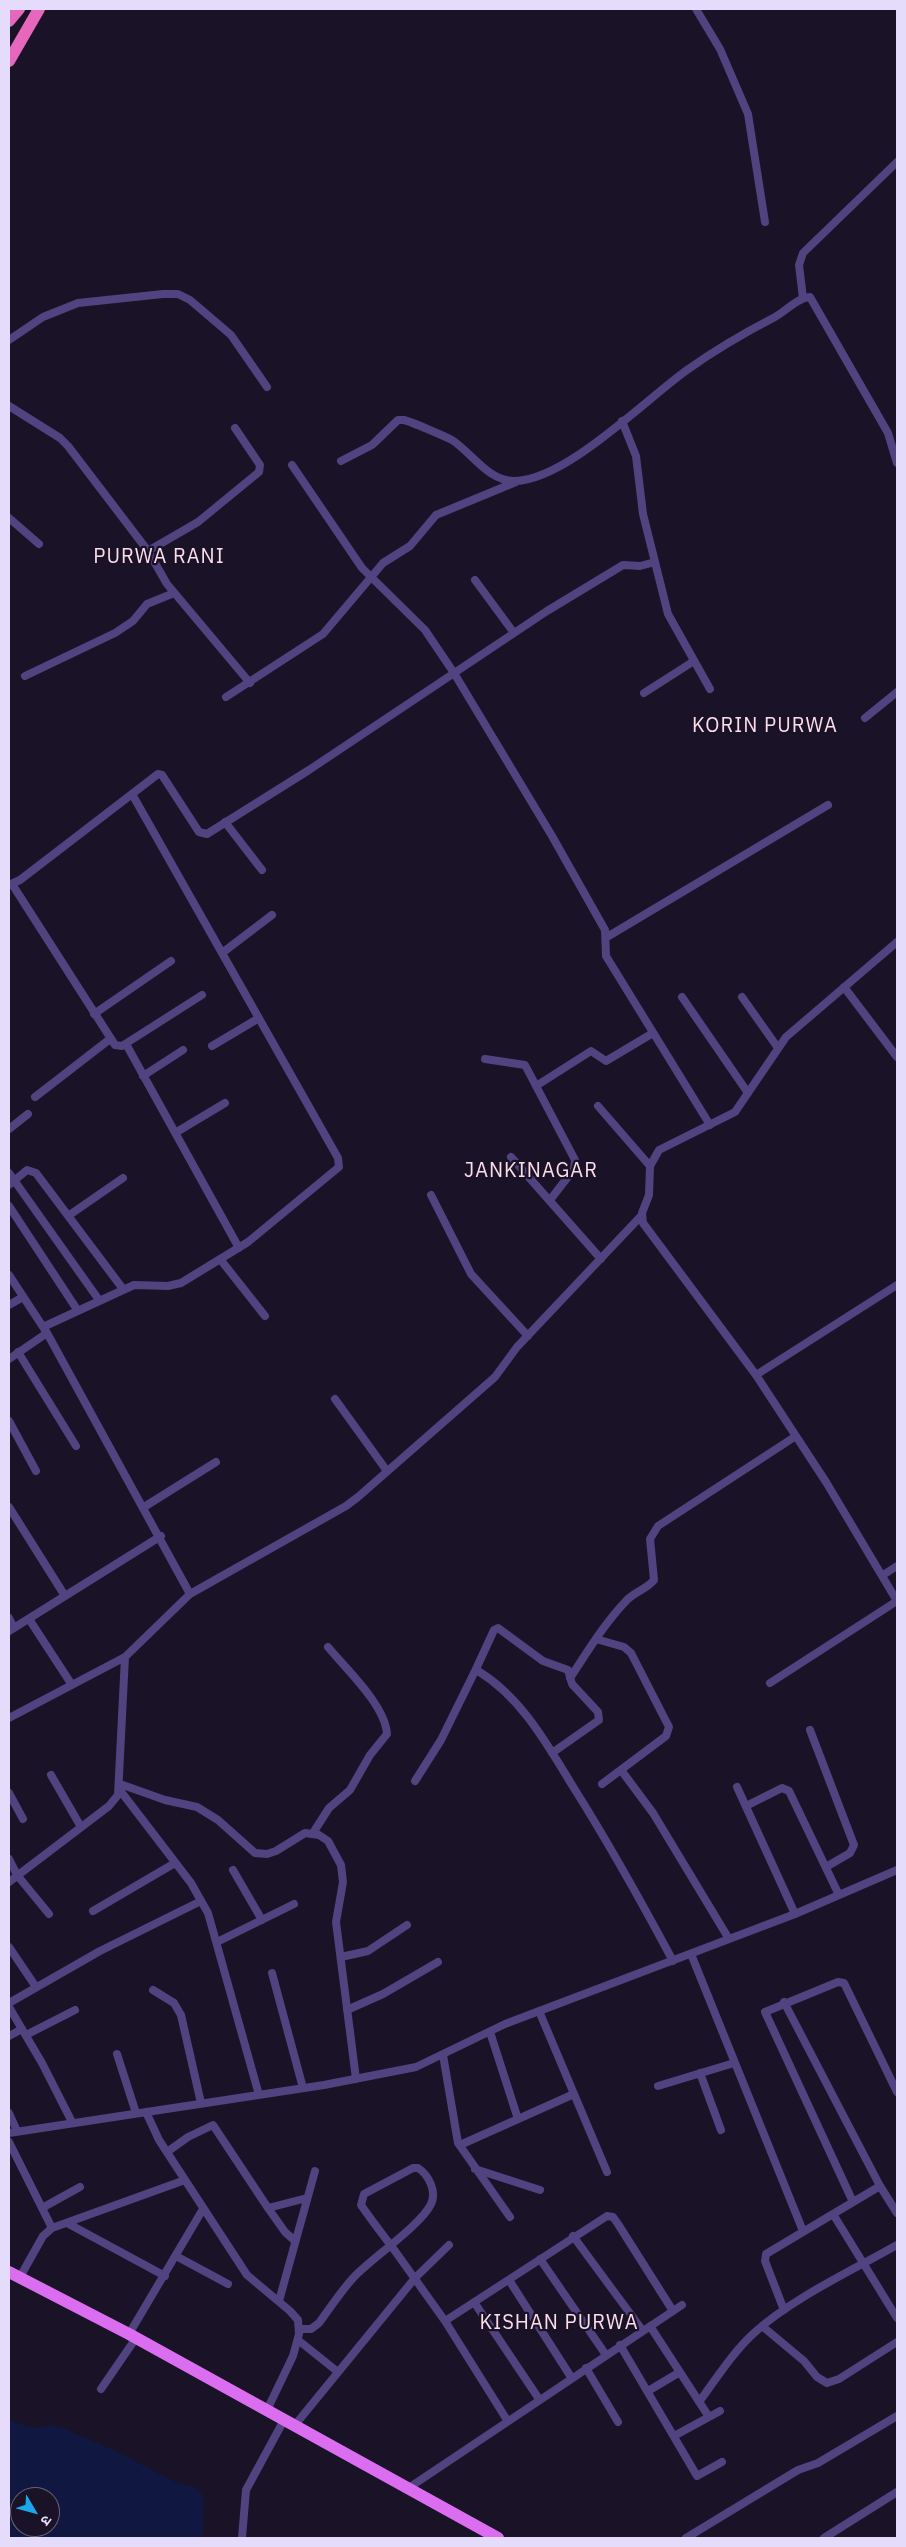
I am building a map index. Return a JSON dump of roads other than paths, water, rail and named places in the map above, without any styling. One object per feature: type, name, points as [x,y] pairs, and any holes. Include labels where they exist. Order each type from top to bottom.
[{"type":"highway","points":[[9,22],[18,9]]},
{"type":"highway","points":[[9,61],[39,9]]},
{"type":"main road","points":[[14,2274],[132,2336],[498,2538]]},
{"type":"street","points":[[696,9],[720,49],[748,114],[765,222]]},
{"type":"street","points":[[803,295],[800,265],[803,253],[897,162]]},
{"type":"street","points":[[9,340],[43,317],[78,303],[178,294],[190,300],[231,335],[267,387]]},
{"type":"street","points":[[341,461],[372,445],[398,420],[404,420],[452,440],[465,450],[480,466],[506,479],[535,478],[571,461],[687,370],[732,340],[782,314],[803,295]]},
{"type":"street","points":[[803,295],[810,297],[824,319],[888,433],[897,463]]},
{"type":"street","points":[[9,406],[60,438],[68,446],[148,551],[174,593],[250,683]]},
{"type":"street","points":[[622,421],[636,456],[643,514],[668,614],[710,690]]},
{"type":"street","points":[[148,551],[198,522],[259,472],[260,465],[235,428]]},
{"type":"street","points":[[292,465],[370,578],[425,630],[454,673],[606,930],[606,956],[710,1125]]},
{"type":"street","points":[[226,697],[323,634],[385,561],[410,546],[432,520],[443,511],[520,480]]},
{"type":"street","points":[[9,518],[39,544]]},
{"type":"street","points":[[202,995],[126,1044],[118,1047],[110,1040],[10,884],[158,774],[162,776],[201,833],[207,834],[309,770],[514,633],[623,565],[640,566],[655,562]]},
{"type":"street","points":[[475,580],[514,633]]},
{"type":"street","points":[[25,676],[115,633],[133,621],[147,604],[174,593]]},
{"type":"street","points":[[644,693],[694,661]]},
{"type":"street","points":[[865,718],[897,692]]},
{"type":"street","points":[[9,1358],[45,1330],[99,1300],[144,1284],[175,1286],[239,1248],[339,1167],[338,1158],[132,794]]},
{"type":"street","points":[[606,937],[828,805]]},
{"type":"street","points":[[225,822],[262,870]]},
{"type":"street","points":[[222,953],[272,915]]},
{"type":"street","points":[[9,1718],[125,1657],[190,1594],[346,1506],[495,1377],[528,1336],[641,1216],[649,1195],[650,1166],[659,1150],[735,1112],[786,1037],[897,942]]},
{"type":"street","points":[[94,1014],[171,960]]},
{"type":"street","points":[[844,987],[897,1057]]},
{"type":"street","points":[[682,997],[748,1093]]},
{"type":"street","points":[[742,997],[778,1048]]},
{"type":"street","points":[[212,1046],[259,1018]]},
{"type":"street","points":[[536,1086],[591,1051],[606,1061],[653,1032]]},
{"type":"street","points":[[36,1097],[110,1040]]},
{"type":"street","points":[[126,1044],[239,1248]]},
{"type":"street","points":[[143,1076],[183,1050]]},
{"type":"street","points":[[485,1059],[525,1065],[575,1160],[574,1169],[550,1200]]},
{"type":"street","points":[[175,1133],[225,1103]]},
{"type":"street","points":[[598,1106],[650,1166]]},
{"type":"street","points":[[9,1129],[28,1114]]},
{"type":"street","points":[[511,1157],[601,1259]]},
{"type":"street","points":[[12,1182],[22,1172],[32,1170],[123,1290]]},
{"type":"street","points":[[9,1173],[12,1182],[99,1300]]},
{"type":"street","points":[[68,1216],[123,1178]]},
{"type":"street","points":[[431,1195],[472,1274],[528,1336]]},
{"type":"street","points":[[9,1206],[78,1310]]},
{"type":"street","points":[[641,1216],[643,1223],[756,1375],[883,1575],[897,1601],[770,1683]]},
{"type":"street","points":[[220,1259],[265,1316]]},
{"type":"street","points":[[9,1275],[45,1330],[161,1536],[190,1594]]},
{"type":"street","points":[[756,1375],[897,1285]]},
{"type":"street","points":[[9,1305],[23,1297]]},
{"type":"street","points":[[18,1352],[76,1446]]},
{"type":"street","points":[[335,1400],[387,1471]]},
{"type":"street","points":[[9,1421],[36,1471]]},
{"type":"street","points":[[570,1678],[596,1639],[627,1600],[654,1580],[650,1539],[658,1526],[796,1436]]},
{"type":"street","points":[[144,1507],[216,1462]]},
{"type":"street","points":[[9,1507],[65,1596]]},
{"type":"street","points":[[9,1618],[12,1630],[161,1536]]},
{"type":"street","points":[[883,1575],[897,1566]]},
{"type":"street","points":[[29,1619],[72,1685]]},
{"type":"street","points":[[415,1781],[441,1740],[494,1630],[498,1628],[543,1661],[566,1668],[574,1688],[598,1712],[599,1720],[552,1753]]},
{"type":"street","points":[[596,1639],[624,1647],[631,1652],[669,1727],[666,1736],[602,1784]]},
{"type":"street","points":[[313,1833],[329,1808],[350,1790],[370,1755],[387,1734],[383,1716],[328,1648]]},
{"type":"street","points":[[9,1882],[109,1806],[120,1786],[125,1657]]},
{"type":"street","points":[[476,1669],[518,1705],[552,1753],[629,1878],[673,1961]]},
{"type":"street","points":[[810,1730],[854,1845],[850,1853],[826,1867]]},
{"type":"street","points":[[621,1770],[653,1813],[729,1939]]},
{"type":"street","points":[[51,1775],[81,1827]]},
{"type":"street","points":[[120,1786],[165,1800],[197,1807],[218,1820],[255,1853],[267,1854],[276,1851],[305,1833],[313,1833],[328,1841],[341,1865],[343,1890],[336,1922],[356,2079]]},
{"type":"street","points":[[120,1786],[202,1901],[217,1942],[259,2095]]},
{"type":"street","points":[[737,1787],[795,1914]]},
{"type":"street","points":[[746,1806],[782,1788],[789,1791],[839,1895]]},
{"type":"street","points":[[9,1793],[23,1819]]},
{"type":"street","points":[[9,1859],[18,1875],[49,1914]]},
{"type":"street","points":[[93,1911],[175,1863]]},
{"type":"street","points":[[233,1870],[262,1920]]},
{"type":"street","points":[[9,2113],[13,2132],[403,2071],[443,2055],[539,2011],[795,1914],[897,1870]]},
{"type":"street","points":[[9,2003],[100,1952],[202,1901]]},
{"type":"street","points":[[217,1942],[294,1904]]},
{"type":"street","points":[[341,1957],[368,1951],[407,1925]]},
{"type":"street","points":[[9,1947],[36,1988]]},
{"type":"street","points":[[690,1954],[803,2231]]},
{"type":"street","points":[[347,2010],[383,1994],[438,1962]]},
{"type":"street","points":[[272,1973],[303,2088]]},
{"type":"street","points":[[853,2202],[764,2014],[767,2008],[838,1982],[844,1983],[897,2092]]},
{"type":"street","points":[[153,1990],[174,2003],[181,2015],[201,2103]]},
{"type":"street","points":[[784,2002],[880,2186],[897,2213]]},
{"type":"street","points":[[9,2007],[47,2071],[72,2122]]},
{"type":"street","points":[[9,2036],[24,2032],[75,2010]]},
{"type":"street","points":[[539,2011],[607,2172]]},
{"type":"street","points":[[490,2032],[518,2119]]},
{"type":"street","points":[[117,2054],[136,2113]]},
{"type":"street","points":[[443,2055],[454,2126],[460,2145],[510,2217]]},
{"type":"street","points":[[658,2086],[734,2063]]},
{"type":"street","points":[[700,2073],[721,2130]]},
{"type":"street","points":[[460,2145],[574,2094]]},
{"type":"street","points":[[146,2112],[149,2123],[247,2275],[298,2320],[300,2329],[293,2356],[267,2410]]},
{"type":"street","points":[[167,2152],[188,2137],[212,2125],[285,2232],[295,2241]]},
{"type":"street","points":[[9,2142],[52,2228]]},
{"type":"street","points":[[300,2329],[312,2329],[319,2323],[353,2278],[390,2244],[427,2212],[434,2197],[430,2180],[418,2168],[413,2168],[364,2194],[361,2205],[390,2244],[445,2321],[507,2420]]},
{"type":"street","points":[[475,2169],[540,2190]]},
{"type":"street","points":[[278,2301],[315,2171]]},
{"type":"street","points":[[14,2274],[43,2236],[52,2228],[185,2180]]},
{"type":"street","points":[[784,2310],[765,2257],[769,2251],[880,2186]]},
{"type":"street","points":[[42,2208],[80,2187]]},
{"type":"street","points":[[268,2208],[307,2198]]},
{"type":"street","points":[[101,2389],[203,2208]]},
{"type":"street","points":[[833,2214],[897,2318]]},
{"type":"street","points":[[445,2321],[606,2216],[613,2217],[673,2311]]},
{"type":"street","points":[[67,2223],[165,2276]]},
{"type":"street","points":[[573,2236],[680,2372],[709,2417]]},
{"type":"street","points":[[242,2538],[246,2490],[289,2422],[338,2372],[414,2278],[449,2245]]},
{"type":"street","points":[[699,2402],[744,2343],[762,2326],[784,2310],[897,2245]]},
{"type":"street","points":[[176,2256],[228,2284]]},
{"type":"street","points":[[540,2259],[606,2355]]},
{"type":"street","points":[[509,2280],[571,2377]]},
{"type":"street","points":[[474,2302],[539,2399]]},
{"type":"street","points":[[407,2488],[571,2377],[682,2305]]},
{"type":"street","points":[[762,2326],[798,2355],[816,2376],[827,2383],[839,2379],[897,2342]]},
{"type":"street","points":[[298,2340],[338,2372]]},
{"type":"street","points":[[620,2345],[697,2476],[722,2462]]},
{"type":"street","points":[[586,2368],[618,2422]]},
{"type":"street","points":[[648,2391],[680,2372]]},
{"type":"street","points":[[674,2436],[720,2411]]},
{"type":"street","points":[[686,2538],[798,2470],[818,2463],[897,2416]]},
{"type":"street","points":[[824,2538],[897,2492]]},
{"type":"water","points":[[9,2420],[34,2428],[50,2425],[60,2427],[114,2450],[175,2482],[193,2486],[202,2494],[204,2502],[202,2538],[9,2538]]},
{"type":"district","name":"PURWA RANI","points":[[159,557]]},
{"type":"district","name":"KORIN PURWA","points":[[765,726]]},
{"type":"district","name":"JANKINAGAR","points":[[531,1171]]},
{"type":"district","name":"KISHAN PURWA","points":[[559,2323]]}]
